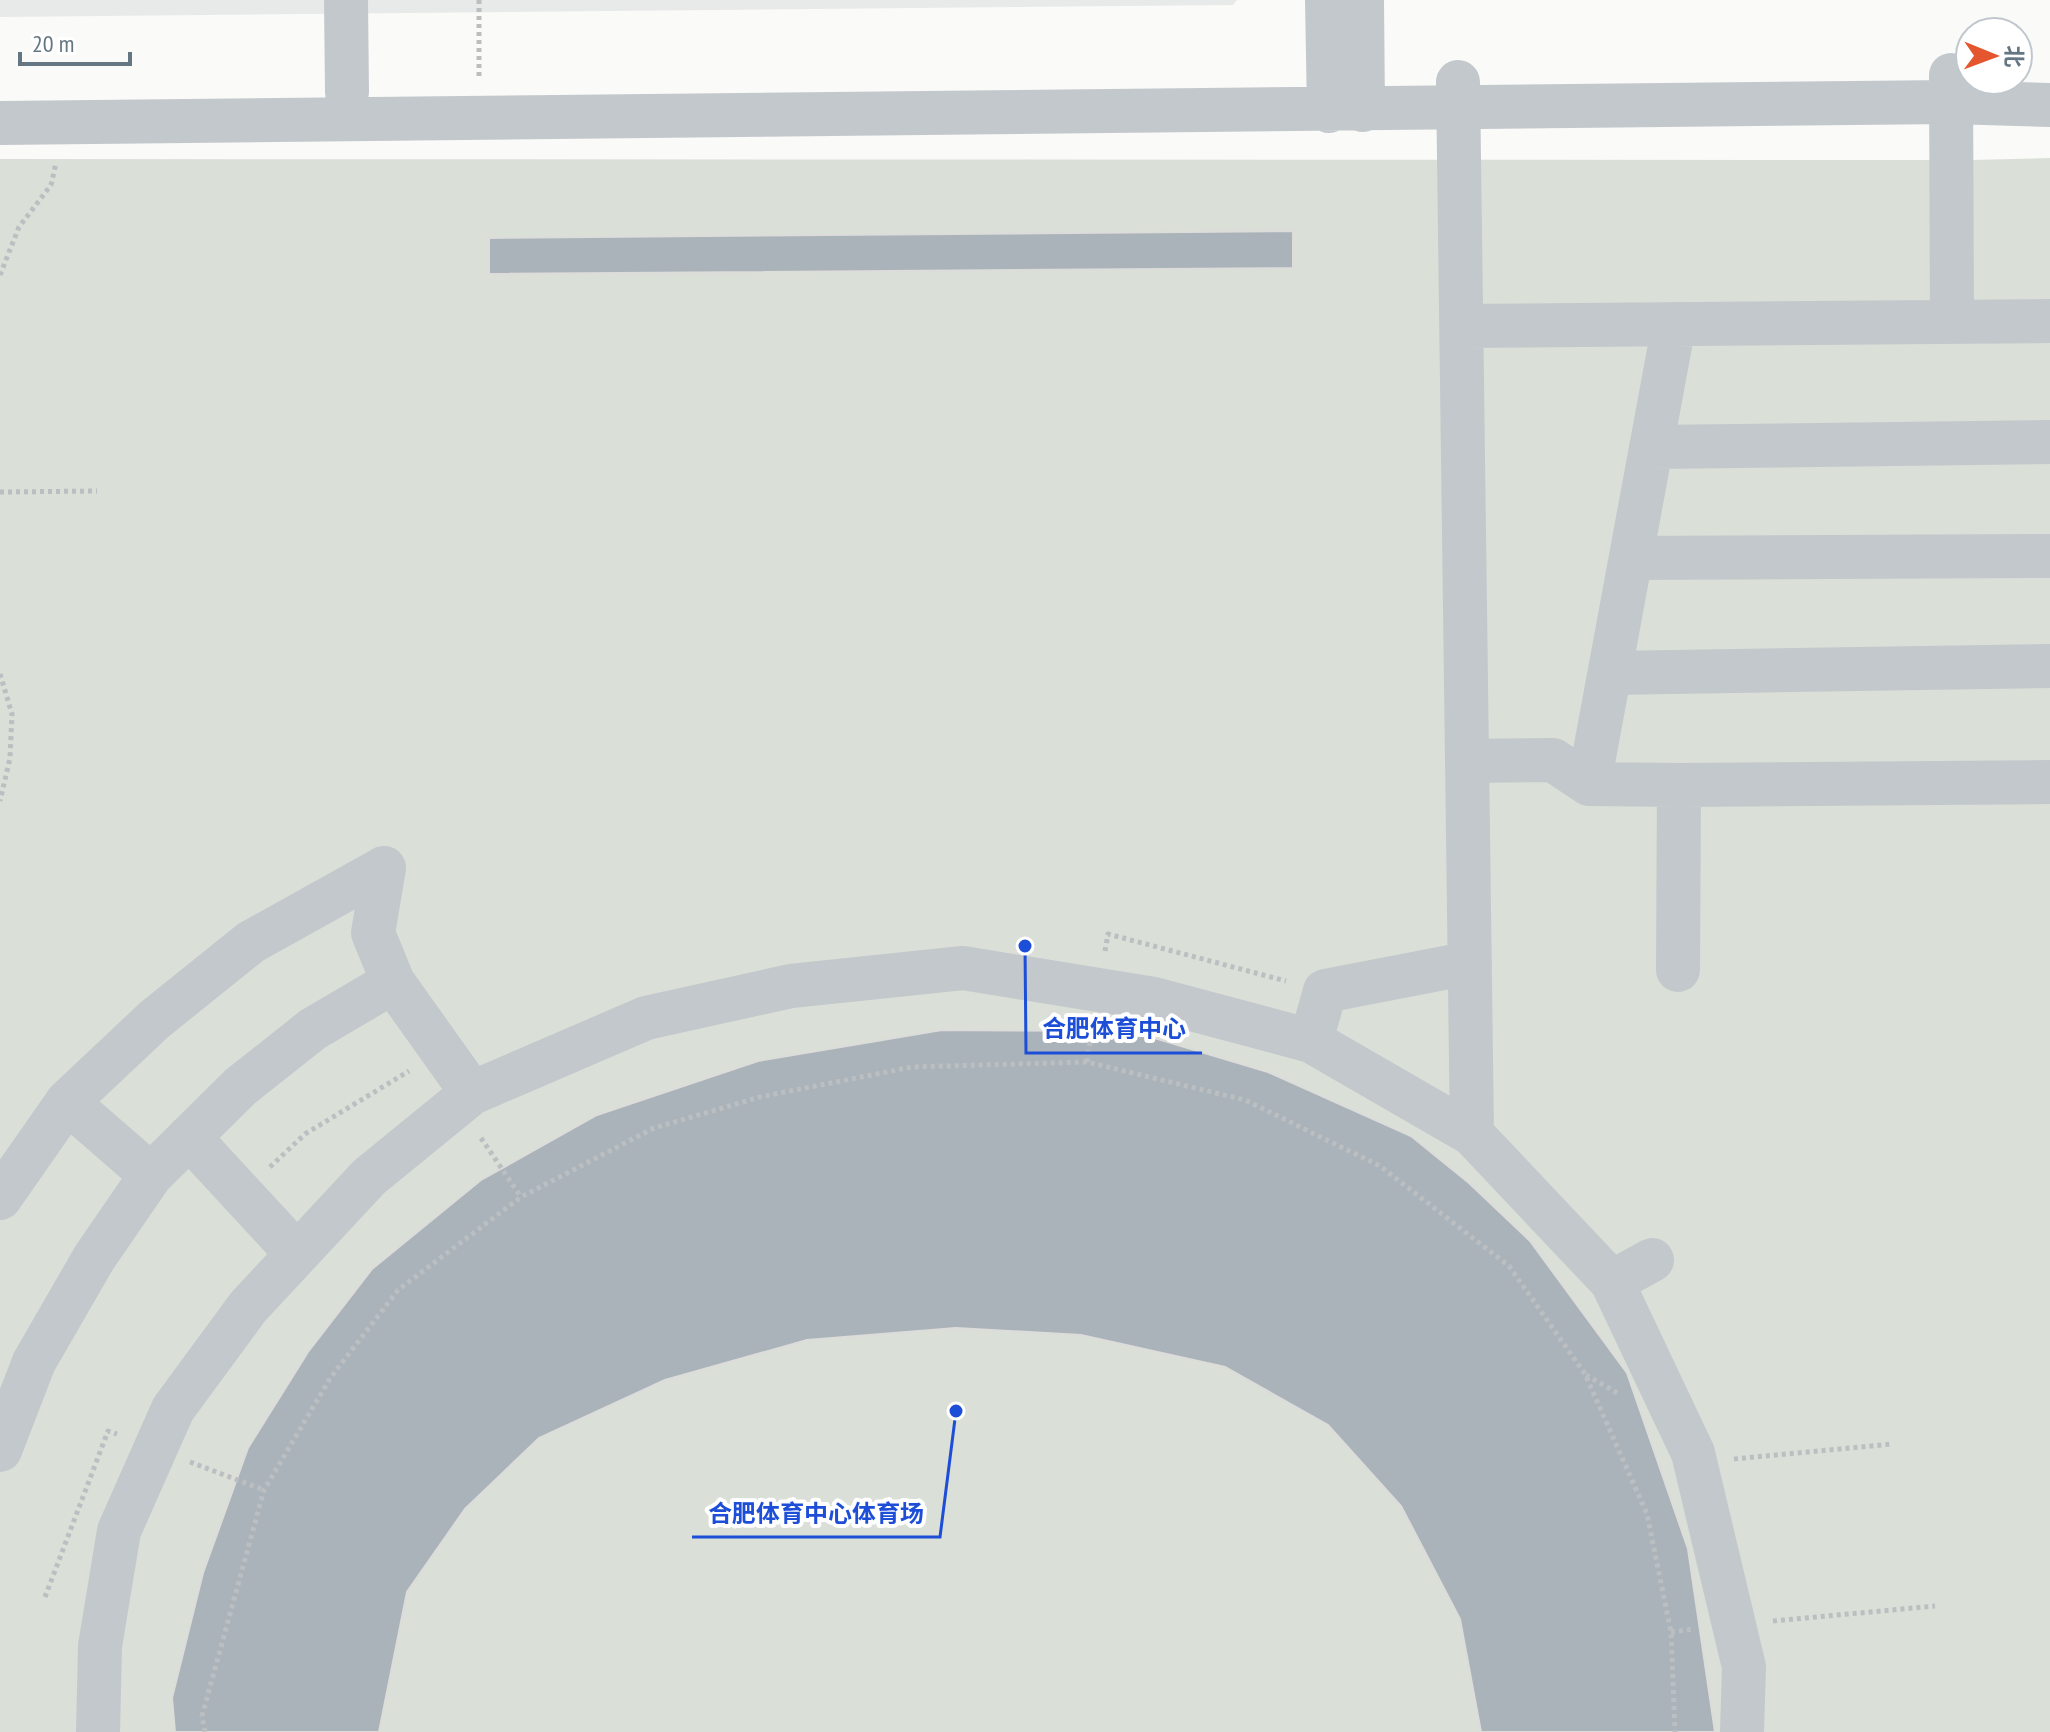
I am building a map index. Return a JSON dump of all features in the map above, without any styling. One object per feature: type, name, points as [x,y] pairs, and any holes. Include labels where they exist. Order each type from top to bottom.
[{"type":"street","points":[[346,0],[347,92]]},
{"type":"street","points":[[1327,0],[1345,96]]},
{"type":"street","points":[[1345,96],[1362,0]]},
{"type":"street","points":[[0,123],[1954,84]]},
{"type":"street","points":[[0,96],[479,91],[1345,96]]},
{"type":"street","points":[[1458,94],[1472,1134]]},
{"type":"street","points":[[1952,321],[1958,96]]},
{"type":"street","points":[[2011,96],[2050,105]]},
{"type":"street","points":[[1462,326],[2050,321]]},
{"type":"street","points":[[1589,784],[1674,324]]},
{"type":"street","points":[[1651,447],[2050,442]]},
{"type":"street","points":[[1631,558],[2050,556]]},
{"type":"street","points":[[1610,673],[2050,666]]},
{"type":"street","points":[[1467,761],[1553,760],[1589,784],[2050,782]]},
{"type":"street","points":[[1678,970],[1679,785]]},
{"type":"street","points":[[0,1198],[67,1102],[154,1020],[251,942],[384,868],[373,933],[393,982],[472,1093]]},
{"type":"street","points":[[1311,1041],[1325,991],[1470,963]]},
{"type":"street","points":[[98,1732],[100,1646],[119,1531],[173,1409],[248,1307],[369,1177],[472,1093],[646,1018],[791,986],[963,968],[1154,999],[1311,1041],[1472,1134],[1612,1282],[1693,1453],[1744,1667],[1742,1732]]},
{"type":"street","points":[[0,1450],[34,1362],[94,1258],[151,1175],[241,1086],[313,1029],[393,982]]},
{"type":"street","points":[[67,1102],[151,1175]]},
{"type":"street","points":[[189,1137],[297,1254]]},
{"type":"street","points":[[1612,1282],[1652,1260]]},
{"type":"path","points":[[479,0],[479,91]]},
{"type":"path","points":[[0,275],[19,227],[51,185],[67,123]]},
{"type":"path","points":[[0,492],[97,491]]},
{"type":"path","points":[[0,674],[12,714],[10,758],[0,801]]},
{"type":"path","points":[[1156,944],[1325,991]]},
{"type":"path","points":[[205,1732],[202,1716],[264,1490],[331,1377],[398,1290],[521,1197],[654,1128],[760,1097],[912,1067],[1087,1062],[1245,1100],[1380,1166],[1509,1266],[1585,1374],[1647,1514],[1671,1632],[1675,1732]]},
{"type":"path","points":[[243,1194],[305,1134],[386,1087]]},
{"type":"path","points":[[1733,1459],[1892,1444]]},
{"type":"path","points":[[45,1597],[90,1479]]},
{"type":"path","points":[[1768,1622],[1935,1606]]},
{"type":"shaded area","points":[[0,0],[1237,0],[1233,5],[0,17]]},
{"type":"shaded area","points":[[2050,158],[2050,1732],[0,1732],[0,159]]},
{"type":"building","points":[[1293,231],[1293,268],[489,274],[489,238]]},
{"type":"building","points":[[942,1030],[1131,1031],[1268,1072],[1411,1136],[1469,1183],[1530,1241],[1627,1373],[1688,1549],[1715,1732],[1481,1732],[1460,1619],[1401,1506],[1328,1425],[1225,1367],[1081,1335],[956,1328],[807,1340],[665,1380],[539,1438],[465,1509],[407,1592],[379,1732],[175,1732],[172,1698],[203,1573],[248,1448],[308,1352],[372,1269],[481,1180],[597,1115],[758,1061]]},
{"type":"place","name":"合肥体育中心","points":[[1025,946]]},
{"type":"place","name":"合肥体育中心体育场","points":[[956,1411]]}]
